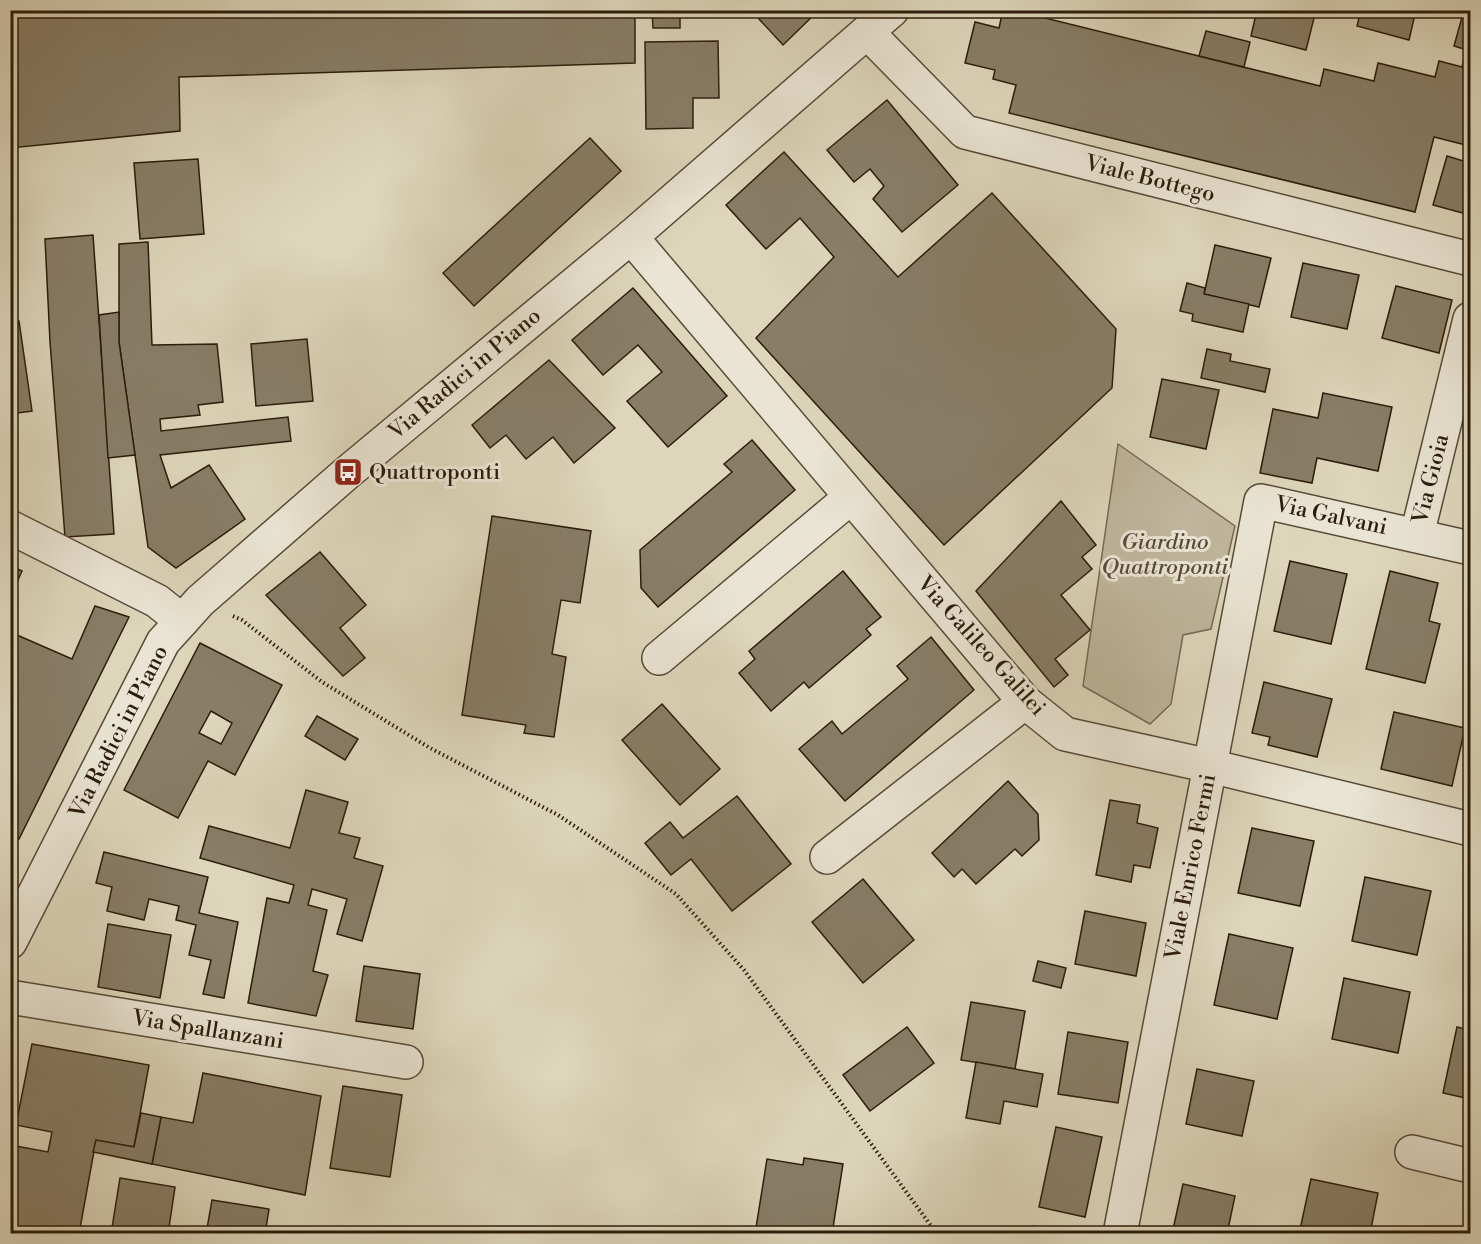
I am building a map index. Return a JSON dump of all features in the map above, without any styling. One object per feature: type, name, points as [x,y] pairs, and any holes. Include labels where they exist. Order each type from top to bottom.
[{"type":"street","name":"Via Radici in Piano","points":[[10,942],[163,642],[191,611],[348,472],[631,237],[892,10]]},
{"type":"street","name":"Viale Bottego","points":[[868,33],[965,132],[1470,259]]},
{"type":"street","name":"Via Galileo Galilei","points":[[631,237],[1025,702],[1065,734],[1210,766],[1470,829]]},
{"type":"street","name":"Via Gioia","points":[[1417,535],[1470,319]]},
{"type":"street","points":[[659,658],[850,496]]},
{"type":"street","name":"Via Galvani","points":[[1261,501],[1470,548]]},
{"type":"street","name":"Viale Enrico Fermi","points":[[1120,1233],[1261,501]]},
{"type":"street","points":[[10,527],[157,601],[191,611]]},
{"type":"street","points":[[827,857],[1025,702]]},
{"type":"street","name":"Via Spallanzani","points":[[10,997],[406,1062]]},
{"type":"street","points":[[1412,1152],[1470,1166]]},
{"type":"path","points":[[191,611],[242,620],[322,682],[430,748],[558,815],[676,894],[744,970],[937,1233]]},
{"type":"green space","name":"Giardino Quattroponti","points":[[1118,444],[1235,526],[1211,629],[1183,635],[1171,704],[1150,724],[1083,686]]},
{"type":"building","points":[[10,10],[635,10],[635,63],[179,77],[180,131],[10,148]]},
{"type":"building","points":[[652,10],[723,10],[723,12],[680,13],[680,28],[653,28]]},
{"type":"building","points":[[768,10],[819,10],[783,45],[759,19]]},
{"type":"building","points":[[1003,10],[1043,10],[1041,17],[1320,86],[1324,69],[1374,81],[1378,63],[1435,77],[1439,61],[1470,69],[1470,129],[1466,145],[1434,137],[1415,212],[1009,113],[1016,85],[993,79],[995,70],[965,63],[975,22],[999,28]]},
{"type":"building","points":[[1257,10],[1316,10],[1306,50],[1251,36]]},
{"type":"building","points":[[1361,10],[1416,10],[1409,40],[1357,26]]},
{"type":"building","points":[[1464,10],[1470,10],[1470,51],[1454,46]]},
{"type":"building","points":[[1206,31],[1250,42],[1244,67],[1199,56]]},
{"type":"building","points":[[718,41],[719,98],[693,98],[693,128],[646,129],[645,42]]},
{"type":"building","points":[[1466,50],[1470,51],[1470,69],[1462,67]]},
{"type":"building","points":[[887,100],[958,185],[902,232],[873,199],[884,186],[870,169],[854,182],[827,150]]},
{"type":"building","points":[[590,138],[621,171],[474,306],[443,273]]},
{"type":"building","points":[[784,152],[898,277],[992,193],[1116,329],[1112,388],[944,545],[756,338],[834,257],[800,218],[766,249],[726,205]]},
{"type":"building","points":[[1447,156],[1470,163],[1470,215],[1433,205]]},
{"type":"building","points":[[198,159],[204,234],[140,239],[134,163]]},
{"type":"building","points":[[93,235],[114,534],[65,537],[50,342],[45,239]]},
{"type":"building","points":[[148,242],[152,345],[217,344],[223,402],[198,405],[200,415],[160,419],[161,431],[288,417],[291,441],[160,455],[171,488],[209,465],[245,519],[176,568],[148,547],[119,342],[119,244]]},
{"type":"building","points":[[1215,245],[1271,258],[1259,307],[1204,294]]},
{"type":"building","points":[[1303,263],[1359,275],[1347,329],[1291,317]]},
{"type":"building","points":[[1187,283],[1205,288],[1204,294],[1249,304],[1243,332],[1192,321],[1193,314],[1180,311]]},
{"type":"building","points":[[1396,286],[1452,300],[1439,353],[1382,338]]},
{"type":"building","points":[[633,288],[727,396],[668,447],[627,401],[662,372],[638,345],[603,375],[572,340]]},
{"type":"building","points":[[119,312],[119,342],[135,455],[108,458],[99,315]]},
{"type":"building","points":[[19,321],[32,411],[10,414],[10,322]]},
{"type":"building","points":[[307,339],[313,401],[256,406],[251,344]]},
{"type":"building","points":[[1207,349],[1231,354],[1230,361],[1270,369],[1265,392],[1201,378]]},
{"type":"building","points":[[549,360],[615,428],[574,463],[553,437],[526,459],[506,435],[490,448],[472,425]]},
{"type":"building","points":[[1162,379],[1219,390],[1206,449],[1150,437]]},
{"type":"building","points":[[1323,393],[1392,407],[1378,471],[1317,458],[1312,483],[1260,473],[1273,409],[1318,418]]},
{"type":"building","points":[[752,440],[795,490],[658,607],[641,588],[640,550],[732,472],[724,464]]},
{"type":"building","points":[[1061,501],[1096,545],[1082,557],[1092,569],[1061,595],[1090,630],[1055,659],[1068,675],[1054,687],[976,591]]},
{"type":"building","points":[[492,516],[591,531],[580,603],[561,600],[552,654],[566,657],[554,737],[524,733],[526,725],[462,715]]},
{"type":"building","points":[[320,552],[366,605],[340,628],[365,658],[343,676],[266,595]]},
{"type":"building","points":[[1290,561],[1347,574],[1331,644],[1274,631]]},
{"type":"building","points":[[10,566],[22,571],[10,598]]},
{"type":"building","points":[[843,571],[881,617],[866,629],[871,635],[809,688],[804,682],[771,711],[739,673],[755,659],[749,651]]},
{"type":"building","points":[[1390,571],[1438,583],[1429,621],[1440,624],[1425,683],[1366,669]]},
{"type":"building","points":[[95,606],[129,617],[19,839],[10,835],[10,632],[72,659]]},
{"type":"building","points":[[931,637],[974,690],[845,801],[799,749],[832,721],[842,734],[908,679],[897,666]]},
{"type":"building","points":[[200,643],[282,685],[235,775],[208,761],[178,818],[124,790]],"holes":[[[211,711],[232,723],[221,744],[199,733]]]},
{"type":"building","points":[[1264,682],[1332,699],[1317,757],[1268,745],[1270,737],[1252,733]]},
{"type":"building","points":[[662,704],[720,769],[680,805],[622,740]]},
{"type":"building","points":[[1394,712],[1465,728],[1452,786],[1381,769]]},
{"type":"building","points":[[317,716],[358,739],[345,760],[305,736]]},
{"type":"building","points":[[1008,781],[1038,814],[1039,840],[1022,856],[1015,849],[976,884],[962,869],[954,877],[932,853]]},
{"type":"building","points":[[306,790],[348,802],[339,833],[360,838],[354,858],[383,866],[362,941],[337,934],[347,899],[312,889],[308,905],[327,910],[313,971],[328,975],[316,1016],[248,1003],[267,898],[289,903],[294,885],[200,858],[209,826],[290,848]]},
{"type":"building","points":[[737,796],[791,864],[732,911],[691,859],[671,875],[645,843],[670,822],[683,838]]},
{"type":"building","points":[[1110,800],[1140,805],[1137,823],[1158,828],[1150,868],[1134,865],[1131,882],[1096,875]]},
{"type":"building","points":[[1252,828],[1314,841],[1300,906],[1238,893]]},
{"type":"building","points":[[104,852],[208,877],[199,913],[238,922],[224,998],[203,994],[211,960],[189,955],[196,925],[176,920],[179,906],[149,899],[144,920],[107,911],[112,887],[96,883]]},
{"type":"building","points":[[1365,877],[1431,891],[1417,955],[1352,941]]},
{"type":"building","points":[[863,879],[914,940],[863,983],[812,922]]},
{"type":"building","points":[[1085,911],[1146,923],[1136,976],[1075,964]]},
{"type":"building","points":[[108,924],[171,935],[160,998],[98,987]]},
{"type":"building","points":[[1229,934],[1293,948],[1277,1019],[1214,1005]]},
{"type":"building","points":[[1038,961],[1066,968],[1061,988],[1033,981]]},
{"type":"building","points":[[364,966],[420,974],[413,1029],[356,1021]]},
{"type":"building","points":[[1344,978],[1410,992],[1398,1053],[1332,1039]]},
{"type":"building","points":[[971,1002],[1025,1011],[1015,1069],[961,1060]]},
{"type":"building","points":[[907,1027],[934,1063],[870,1111],[843,1075]]},
{"type":"building","points":[[1457,1027],[1470,1030],[1470,1099],[1443,1093]]},
{"type":"building","points":[[1068,1032],[1128,1042],[1118,1103],[1058,1094]]},
{"type":"building","points":[[32,1044],[149,1065],[134,1147],[96,1140],[79,1234],[10,1234],[10,1145],[48,1152],[52,1132],[16,1125]]},
{"type":"building","points":[[976,1062],[1043,1074],[1037,1107],[1004,1101],[1000,1124],[966,1118]]},
{"type":"building","points":[[1197,1069],[1254,1081],[1242,1136],[1186,1124]]},
{"type":"building","points":[[203,1073],[321,1096],[305,1195],[152,1164],[161,1117],[193,1123]]},
{"type":"building","points":[[343,1086],[402,1095],[390,1177],[330,1168]]},
{"type":"building","points":[[141,1113],[161,1117],[152,1164],[93,1152],[96,1140],[134,1147]]},
{"type":"building","points":[[1056,1127],[1102,1137],[1085,1217],[1039,1207]]},
{"type":"building","points":[[804,1158],[843,1164],[832,1234],[755,1234],[767,1159],[803,1165]]},
{"type":"building","points":[[120,1178],[175,1187],[168,1234],[111,1234]]},
{"type":"building","points":[[1311,1179],[1378,1193],[1370,1234],[1299,1234]]},
{"type":"building","points":[[1183,1184],[1235,1196],[1227,1234],[1172,1234]]},
{"type":"building","points":[[212,1200],[269,1209],[265,1234],[206,1234]]},
{"type":"building","points":[[1033,1226],[1071,1234],[1032,1234]]},
{"type":"place","name":"Quattroponti","points":[[348,472]]}]
